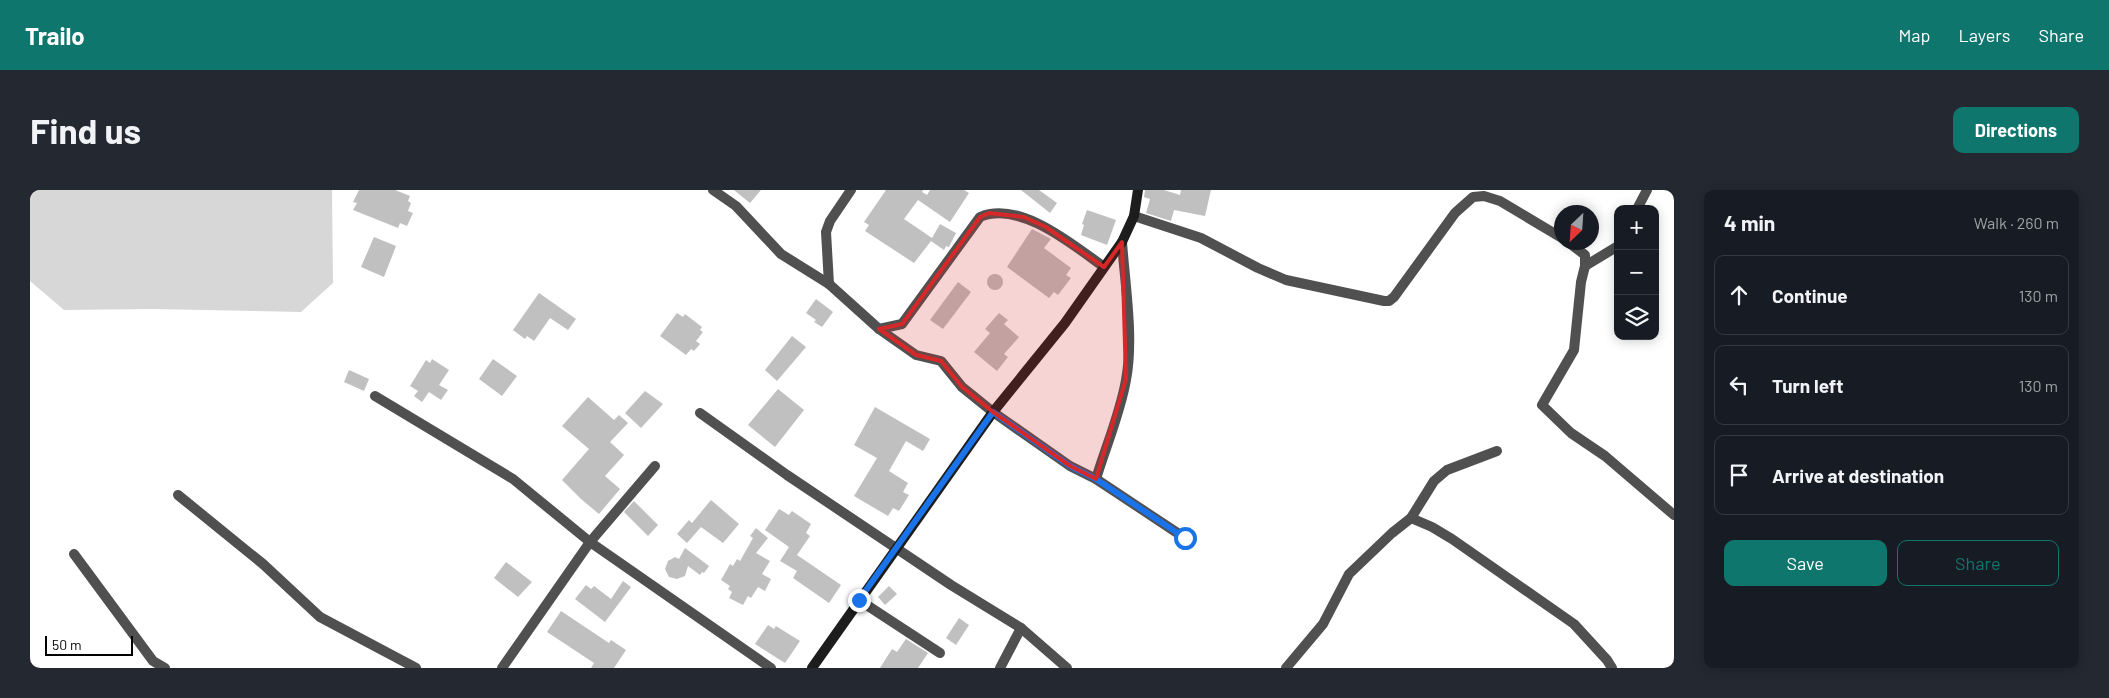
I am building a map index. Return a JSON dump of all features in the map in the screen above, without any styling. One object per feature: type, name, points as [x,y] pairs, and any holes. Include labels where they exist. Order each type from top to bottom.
[{"type":"street","points":[[713,190],[736,206],[780,254],[829,284],[879,329],[916,355],[941,361],[962,387],[993,412],[1070,466],[1096,479],[1185,538]]},
{"type":"street","points":[[829,284],[826,232],[830,221],[851,190]]},
{"type":"street","points":[[812,668],[993,412],[1065,323],[1122,242],[1134,216],[1138,190]]},
{"type":"street","points":[[1639,205],[1647,190]]},
{"type":"street","points":[[1134,216],[1201,238],[1258,268],[1286,280],[1384,302],[1389,301],[1394,296],[1455,212],[1473,198],[1484,196],[1500,201],[1554,233]]},
{"type":"street","points":[[879,329],[902,324],[980,218],[989,213],[1024,217],[1046,227],[1104,267]]},
{"type":"street","points":[[1096,479],[1122,399],[1126,379],[1128,341],[1122,242]]},
{"type":"street","points":[[1585,266],[1614,248]]},
{"type":"street","points":[[1578,250],[1585,255],[1585,266],[1581,282],[1574,350],[1542,405],[1571,433],[1604,456],[1674,515]]},
{"type":"street","points":[[376,396],[513,479],[590,542],[770,668]]},
{"type":"street","points":[[700,413],[951,585],[1021,628],[1067,668]]},
{"type":"street","points":[[1286,668],[1323,624],[1349,574],[1392,532],[1412,518],[1434,481],[1447,470],[1497,451]]},
{"type":"street","points":[[502,668],[590,542],[655,466]]},
{"type":"street","points":[[178,495],[263,564],[320,617],[416,668]]},
{"type":"street","points":[[1412,518],[1452,539],[1574,624],[1612,668]]},
{"type":"street","points":[[74,554],[153,661],[165,668]]},
{"type":"street","points":[[859,600],[940,653]]},
{"type":"street","points":[[1000,668],[1021,628]]},
{"type":"highlighted area","points":[[989,213],[1024,217],[1046,227],[1104,267],[1122,242],[1126,379],[1096,479],[1070,466],[993,412],[962,387],[941,361],[916,355],[879,329],[902,324],[980,217]]},
{"type":"shaded area","points":[[30,190],[332,190],[333,283],[301,312],[153,309],[64,310],[30,281]]},
{"type":"building","points":[[359,190],[395,190],[410,196],[408,201],[411,203],[408,211],[413,213],[407,226],[400,223],[398,228],[353,210],[357,203],[353,202]]},
{"type":"building","points":[[734,190],[761,190],[750,203]]},
{"type":"building","points":[[886,190],[923,190],[922,192],[927,195],[930,190],[964,190],[969,193],[950,222],[918,200],[904,219],[932,238],[940,224],[956,233],[949,247],[946,246],[944,250],[931,241],[914,263],[865,231],[869,225],[864,222]]},
{"type":"building","points":[[1021,190],[1039,190],[1057,203],[1050,213]]},
{"type":"building","points":[[1145,190],[1164,190],[1180,195],[1181,190],[1211,190],[1205,216],[1174,210],[1171,221],[1146,213],[1150,199],[1144,197]]},
{"type":"building","points":[[1087,210],[1116,220],[1107,245],[1081,235],[1084,225],[1082,224]]},
{"type":"building","points":[[1032,229],[1051,239],[1044,248],[1071,268],[1066,275],[1071,278],[1058,295],[1054,292],[1049,298],[1007,267]]},
{"type":"building","points":[[374,237],[396,246],[384,277],[361,267]]},
{"type":"building","points":[[995,274],[1003,282],[995,290],[987,282]]},
{"type":"building","points":[[958,282],[971,292],[943,329],[930,320]]},
{"type":"building","points":[[539,293],[576,319],[568,330],[550,318],[534,341],[527,336],[525,339],[513,330]]},
{"type":"building","points":[[816,299],[833,312],[822,327],[814,322],[816,320],[806,313]]},
{"type":"building","points":[[677,313],[683,317],[685,314],[702,327],[700,330],[703,332],[696,341],[700,344],[694,351],[691,349],[686,355],[660,336]]},
{"type":"building","points":[[999,313],[1008,320],[1004,324],[1019,337],[1004,354],[1008,357],[997,371],[974,352],[990,333],[985,329]]},
{"type":"building","points":[[792,336],[806,347],[777,381],[765,370]]},
{"type":"building","points":[[432,359],[449,370],[439,385],[448,390],[441,400],[429,392],[422,402],[414,396],[418,391],[410,386],[426,360],[430,363]]},
{"type":"building","points":[[493,359],[517,376],[502,396],[479,379]]},
{"type":"building","points":[[349,370],[369,379],[364,391],[344,382]]},
{"type":"building","points":[[778,389],[804,410],[775,447],[748,425]]},
{"type":"building","points":[[645,391],[663,404],[641,428],[625,413]]},
{"type":"building","points":[[588,397],[614,420],[619,415],[628,423],[610,442],[624,455],[605,476],[620,489],[599,514],[562,480],[589,449],[562,426]]},
{"type":"building","points":[[875,407],[930,439],[923,451],[906,441],[889,471],[908,483],[903,492],[909,495],[899,511],[893,508],[888,516],[854,496],[877,458],[854,445]]},
{"type":"building","points":[[711,500],[739,524],[723,543],[701,527],[687,543],[677,534],[689,520],[692,523]]},
{"type":"building","points":[[634,501],[658,525],[648,536],[624,512]]},
{"type":"building","points":[[779,509],[789,515],[792,511],[811,524],[806,533],[810,536],[797,555],[841,585],[829,603],[793,578],[797,571],[780,561],[789,547],[765,530]]},
{"type":"building","points":[[756,528],[768,538],[756,553],[770,561],[762,574],[771,579],[765,591],[758,587],[751,598],[748,596],[743,605],[729,598],[732,592],[728,589],[730,586],[721,580],[730,564],[733,566],[737,559],[740,561],[753,538],[750,536]]},
{"type":"building","points":[[685,548],[709,566],[700,575],[688,566],[685,576],[677,579],[669,577],[665,569],[668,561],[675,557],[679,559]]},
{"type":"building","points":[[506,562],[532,582],[518,597],[494,578]]},
{"type":"building","points":[[623,581],[631,587],[605,622],[575,599],[586,585],[591,589],[594,586],[611,599]]},
{"type":"building","points":[[889,586],[897,594],[885,605],[878,597]]},
{"type":"building","points":[[561,611],[609,643],[611,640],[626,650],[614,668],[591,668],[594,663],[547,632]]},
{"type":"building","points":[[959,618],[969,625],[956,645],[946,638]]},
{"type":"building","points":[[768,625],[774,629],[776,626],[800,641],[785,663],[755,644]]},
{"type":"building","points":[[906,639],[928,653],[918,668],[880,668],[892,649],[897,652]]},
{"type":"route","points":[[859,600],[993,412],[1070,466],[1096,479],[1185,538]]}]
